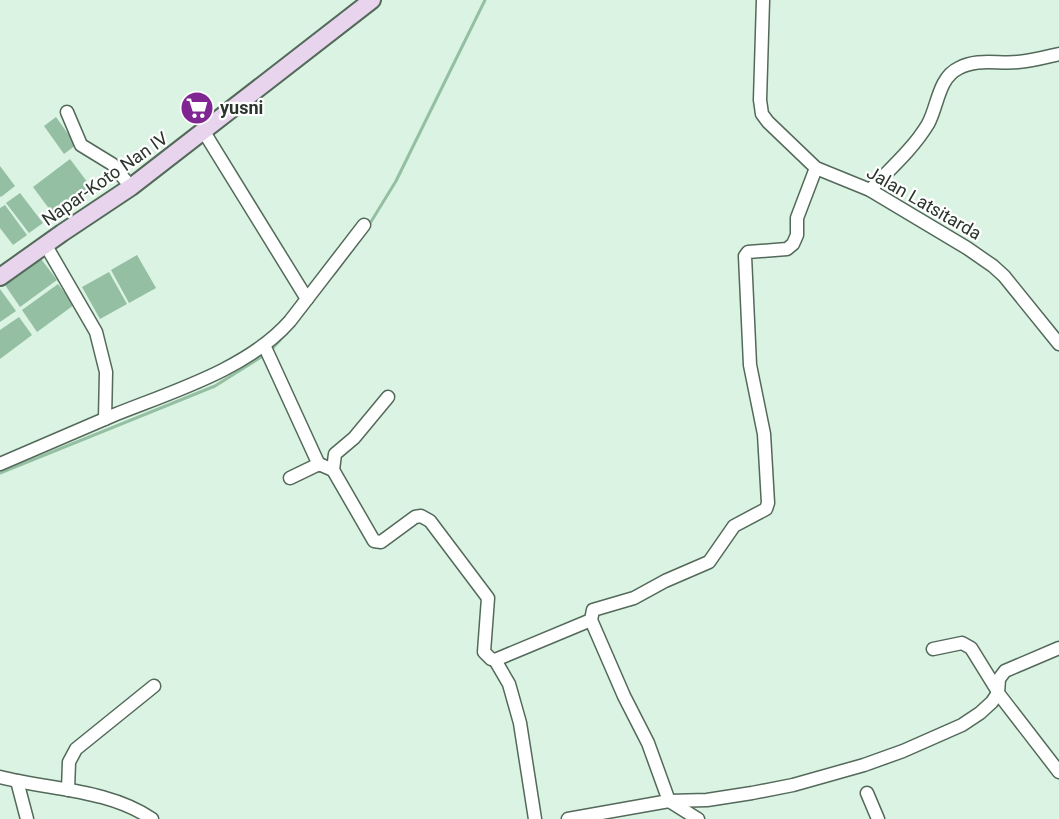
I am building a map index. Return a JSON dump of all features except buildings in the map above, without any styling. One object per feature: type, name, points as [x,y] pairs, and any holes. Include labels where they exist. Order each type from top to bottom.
[{"type":"street","name":"Napar-Koto Nan IV","points":[[0,277],[45,244],[131,188],[372,0]]},
{"type":"street","name":"Jalan Latsitarda","points":[[763,0],[759,100],[762,114],[768,123],[814,174],[870,189],[993,266],[1004,276],[1059,344]]},
{"type":"street","points":[[870,189],[920,137],[942,87],[953,72],[972,63],[1017,62],[1059,54]]},
{"type":"street","points":[[67,112],[81,145],[109,161],[131,188]]},
{"type":"street","points":[[204,132],[307,299]]},
{"type":"street","points":[[698,819],[669,801],[648,743],[624,696],[591,620],[593,610],[634,598],[665,581],[709,562],[734,526],[765,509],[768,503],[764,434],[750,365],[745,256],[748,252],[787,249],[794,244],[797,235],[797,218],[814,174]]},
{"type":"street","points":[[0,464],[267,350],[364,225]]},
{"type":"street","points":[[45,244],[96,332],[106,372],[105,419]]},
{"type":"street","points":[[267,350],[319,465]]},
{"type":"street","points":[[388,397],[354,438],[335,454],[333,470],[374,541],[381,542],[415,517],[422,516],[430,521],[486,592],[489,604],[484,652],[489,658],[495,660],[591,620]]},
{"type":"street","points":[[290,477],[319,465],[333,470]]},
{"type":"street","points":[[933,649],[962,643],[971,648],[998,692],[1059,772]]},
{"type":"street","points":[[568,819],[619,814],[669,801],[707,800],[752,793],[793,785],[864,765],[962,725],[986,708],[998,692],[1001,675],[1009,668],[1059,648]]},
{"type":"street","points":[[495,660],[509,684],[520,723],[535,819]]},
{"type":"street","points":[[68,790],[69,762],[76,749],[154,686]]},
{"type":"street","points":[[0,777],[107,798],[146,817]]},
{"type":"street","points":[[17,781],[27,819]]},
{"type":"street","points":[[867,793],[878,819]]},
{"type":"shaded area","points":[[56,117],[76,145],[64,154],[44,126]]},
{"type":"shaded area","points":[[70,159],[94,191],[56,218],[33,187]]},
{"type":"shaded area","points":[[0,166],[15,186],[1,197],[0,196]]},
{"type":"shaded area","points":[[20,193],[43,223],[29,233],[6,203]]},
{"type":"shaded area","points":[[5,205],[27,235],[13,245],[0,228],[0,208]]},
{"type":"shaded area","points":[[137,255],[156,288],[129,303],[111,270]]},
{"type":"shaded area","points":[[41,259],[57,280],[20,307],[5,285]]},
{"type":"shaded area","points":[[109,272],[127,304],[100,319],[82,287]]},
{"type":"shaded area","points":[[58,284],[74,305],[37,332],[22,310]]},
{"type":"shaded area","points":[[0,289],[16,311],[0,322]]},
{"type":"shaded area","points":[[19,317],[32,335],[0,359],[0,330]]},
{"type":"waterway","points":[[369,225],[396,181],[485,0]]},
{"type":"waterway","points":[[334,274],[361,238]]},
{"type":"waterway","points":[[271,350],[291,328]]},
{"type":"waterway","points":[[0,473],[215,386],[266,354]]},
{"type":"place","name":"yusni","points":[[197,108]]}]
